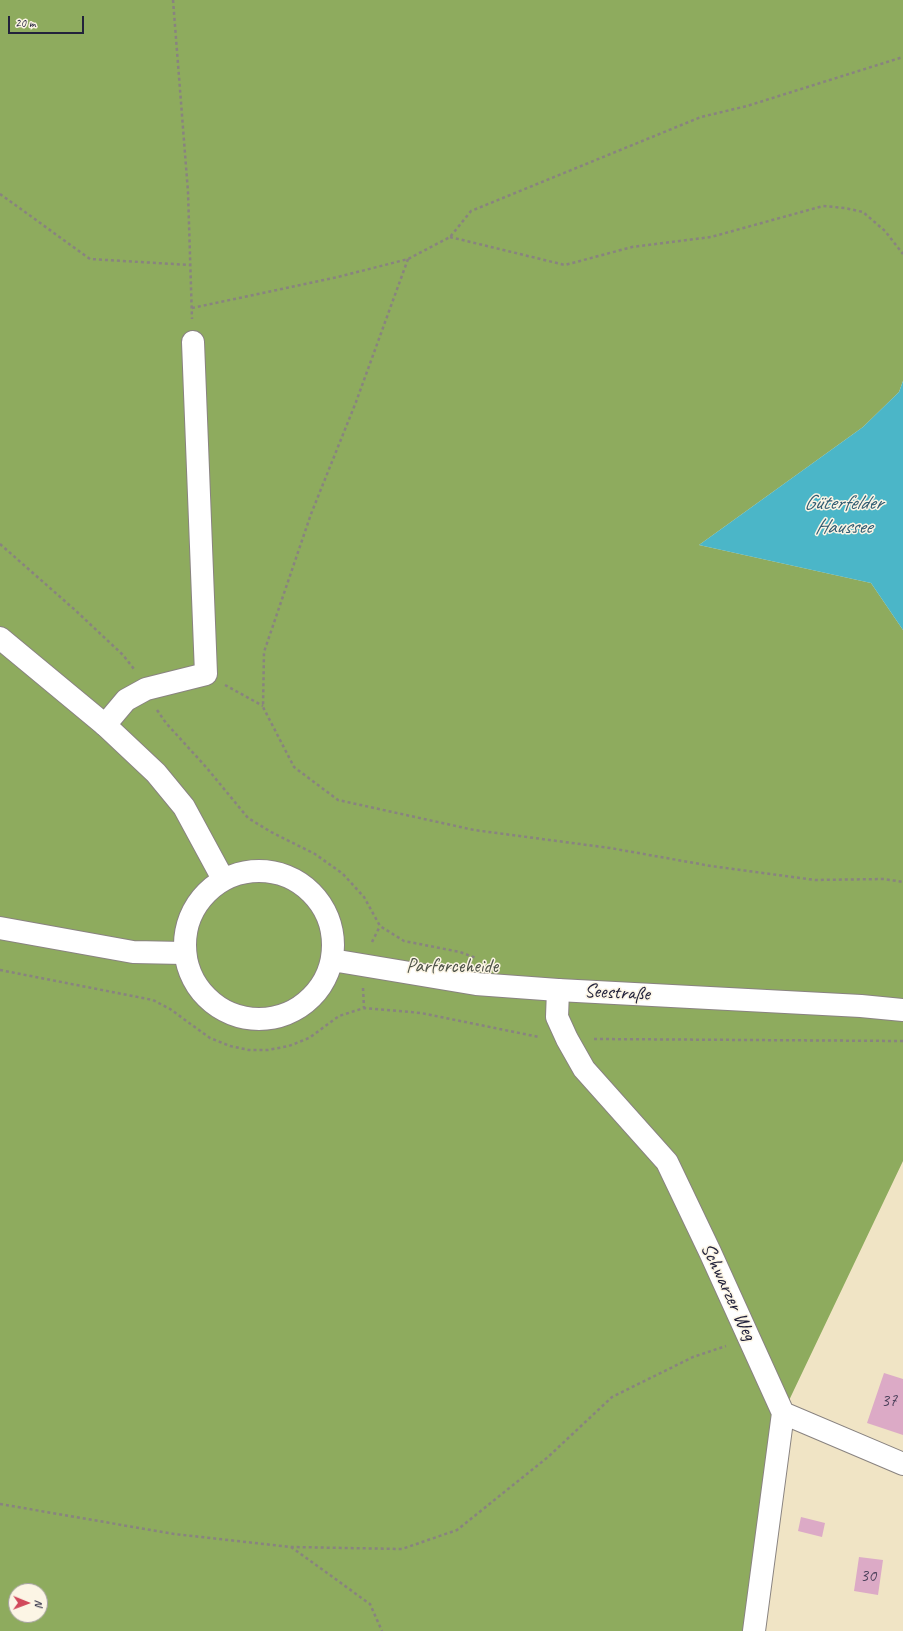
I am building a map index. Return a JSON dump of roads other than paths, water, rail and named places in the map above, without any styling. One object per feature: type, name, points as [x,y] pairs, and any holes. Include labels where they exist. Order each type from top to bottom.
[{"type":"main road","points":[[105,725],[126,700],[146,689],[206,674],[193,342]]},
{"type":"main road","points":[[0,638],[140,756],[172,791],[184,807],[223,879]]},
{"type":"main road","points":[[264,870],[285,875],[304,885],[318,900],[329,918],[334,939],[332,960],[325,980],[313,998],[296,1010],[276,1018],[255,1020],[234,1016],[216,1006],[200,992],[189,973],[184,953],[185,931],[193,910],[206,892],[223,879],[243,872],[264,870]]},
{"type":"main road","points":[[0,928],[133,952],[184,953]]},
{"type":"main road","name":"Seestraße","points":[[332,960],[476,984],[558,990],[861,1006],[903,1010]]},
{"type":"main road","name":"Schwarzer Weg","points":[[558,990],[557,1017],[567,1039],[584,1069],[667,1162],[783,1413]]},
{"type":"main road","points":[[754,1631],[783,1413],[903,1464]]},
{"type":"water","name":"Güterfelder Haussee","points":[[903,381],[903,630],[871,583],[699,545],[863,427],[899,392]]},
{"type":"park label","name":"Parforceheide","points":[[452,967]]}]
